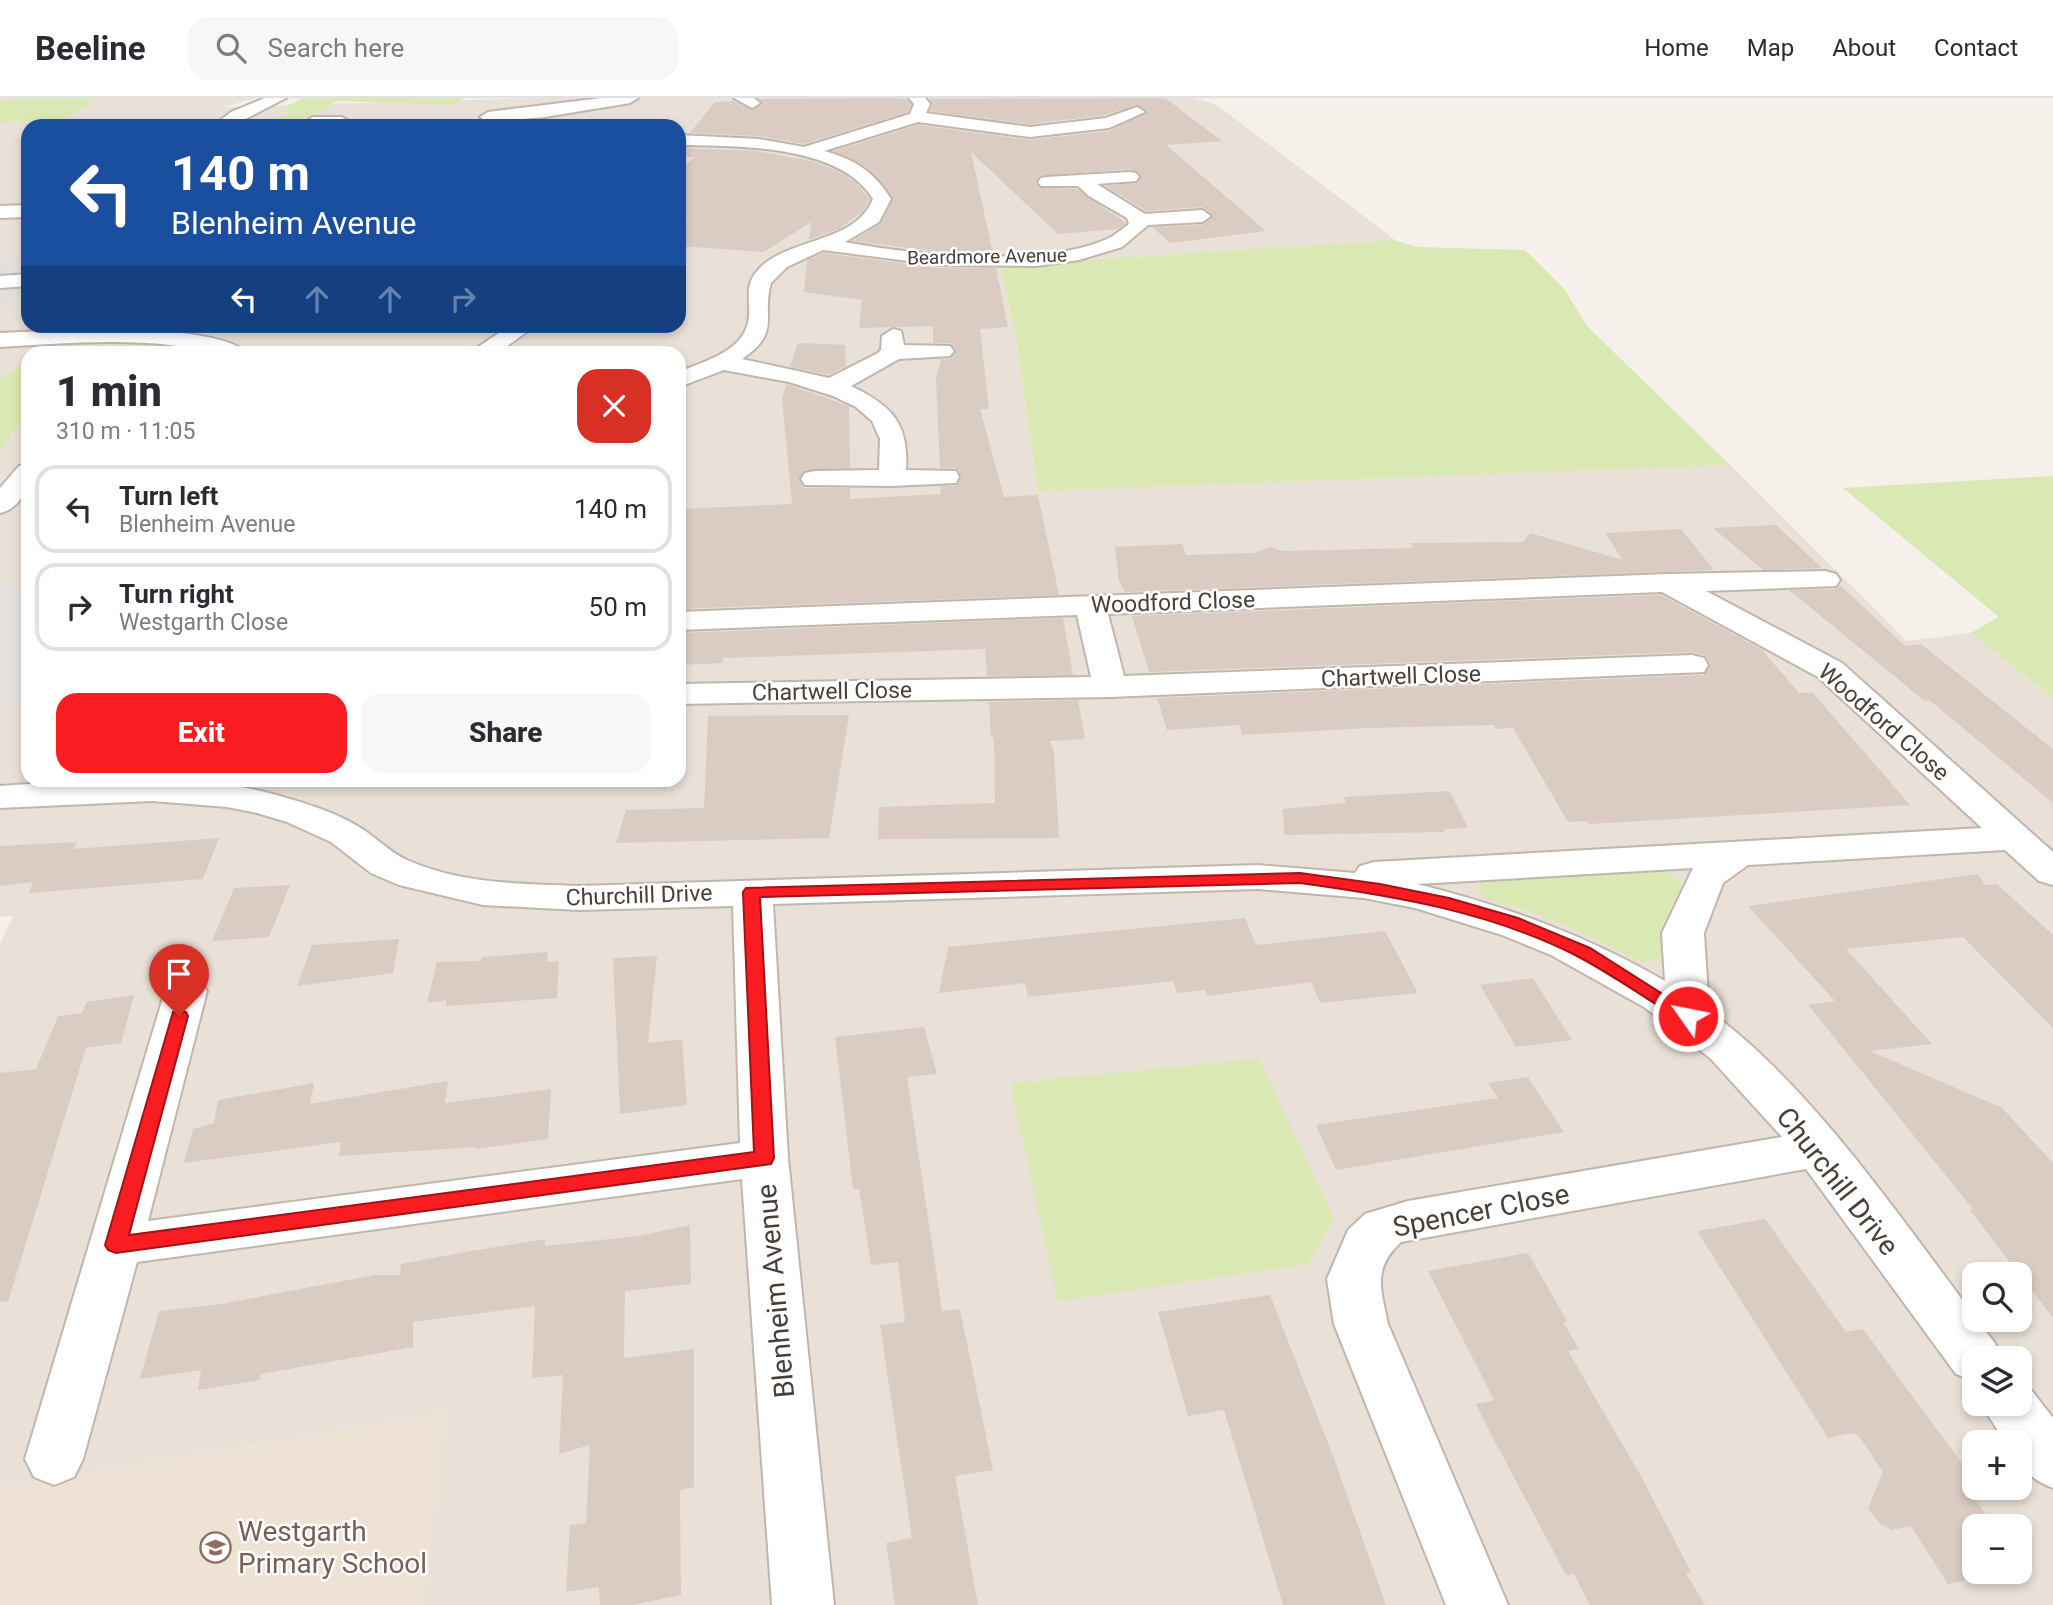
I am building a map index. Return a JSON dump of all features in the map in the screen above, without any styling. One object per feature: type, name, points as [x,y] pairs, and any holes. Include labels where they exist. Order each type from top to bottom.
[{"type":"street","points":[[232,119],[251,108],[278,98]]},
{"type":"street","points":[[488,117],[545,112],[630,98]]},
{"type":"street","points":[[916,98],[922,104],[917,117]]},
{"type":"street","points":[[230,103],[251,108]]},
{"type":"street","points":[[545,112],[551,119]]},
{"type":"street","points":[[807,151],[917,117],[1030,132],[1109,123],[1138,112]]},
{"type":"street","points":[[1109,123],[1130,129]]},
{"type":"street","points":[[686,140],[732,141],[807,151],[849,166],[874,185],[882,199],[880,208],[866,224],[803,251],[769,271],[758,290],[761,314],[752,340],[719,362],[686,377]]},
{"type":"street","points":[[1047,182],[1130,177]]},
{"type":"street","points":[[1082,180],[1140,220],[1202,216]]},
{"type":"street","points":[[0,212],[21,211]]},
{"type":"street","name":"Beardmore Avenue","points":[[822,244],[912,259],[1032,258],[1082,253],[1118,243],[1130,236],[1140,220]]},
{"type":"street","points":[[0,282],[21,280]]},
{"type":"street","points":[[0,334],[19,318]]},
{"type":"street","points":[[0,340],[90,333]]},
{"type":"street","points":[[124,333],[176,346]]},
{"type":"street","points":[[492,346],[513,333]]},
{"type":"street","points":[[831,386],[866,372],[893,344],[942,351]]},
{"type":"street","points":[[719,362],[831,386],[864,403],[885,423],[892,435],[892,478]]},
{"type":"street","points":[[814,479],[946,477]]},
{"type":"street","points":[[0,505],[21,480]]},
{"type":"street","name":"Woodford Close","points":[[686,621],[1668,583],[1825,580]]},
{"type":"street","name":"Woodford Close","points":[[1668,583],[1830,670],[2053,873]]},
{"type":"street","points":[[1090,605],[1110,687]]},
{"type":"street","name":"Chartwell Close","points":[[686,694],[1110,687],[1692,665]]},
{"type":"street","name":"Churchill Drive","points":[[0,797],[182,787]]},
{"type":"street","name":"Churchill Drive","points":[[204,787],[299,814],[343,834],[390,868],[471,891],[516,897],[579,898],[1300,878],[2015,838]]},
{"type":"street","points":[[1688,1016],[1683,933],[1706,877],[1736,855]]},
{"type":"street","name":"Churchill Drive","points":[[1300,878],[1380,889],[1449,903],[1512,922],[1584,952],[1688,1016],[1745,1064],[1818,1149],[1966,1346]]},
{"type":"street","name":"Blenheim Avenue","points":[[752,892],[764,1158],[803,1605]]},
{"type":"street","points":[[54,1459],[186,991]]},
{"type":"street","name":"Spencer Close","points":[[1477,1605],[1361,1324],[1353,1279],[1366,1244],[1383,1228],[1408,1220],[1818,1149]]},
{"type":"street","points":[[116,1245],[764,1158]]},
{"type":"street","points":[[2018,1416],[2053,1462]]},
{"type":"shaded area","points":[[0,98],[256,98],[224,107],[539,98],[1194,98],[1217,105],[1395,240],[1000,265],[1017,344],[1038,491],[1730,465],[1907,641],[1971,633],[2053,698],[2053,1605],[422,1605],[444,1414],[0,1488],[0,944],[13,916],[0,917],[0,310],[21,294],[21,333],[686,333],[686,119],[21,119],[21,258],[0,260]]},
{"type":"shaded area","points":[[21,258],[21,294],[0,310],[0,260]]},
{"type":"shaded area","points":[[21,585],[21,700],[0,702],[0,590],[4,586]]},
{"type":"shaded area","name":"Westgarth Primary School","points":[[445,1414],[422,1605],[0,1605],[0,1488]]},
{"type":"green space","points":[[16,98],[96,98],[67,119],[21,119],[21,121],[0,122],[0,102]]},
{"type":"green space","points":[[303,98],[465,98],[452,105],[337,101],[311,119],[274,119],[290,113],[285,107]]},
{"type":"green space","points":[[1395,240],[1416,247],[1525,250],[1564,289],[1587,326],[1730,465],[1038,491],[1017,344],[1000,265]]},
{"type":"green space","points":[[21,364],[21,424],[0,451],[0,380]]},
{"type":"green space","points":[[2053,476],[2053,698],[1971,633],[1999,617],[1843,488]]},
{"type":"green space","points":[[1656,870],[1669,873],[1682,883],[1665,920],[1658,961],[1642,962],[1548,918],[1484,898],[1478,890],[1482,881],[1491,879]]},
{"type":"green space","points":[[1259,1059],[1334,1218],[1308,1264],[1058,1301],[1010,1083]]},
{"type":"building","points":[[1165,98],[1222,141],[1166,145],[1266,231],[1170,243],[1152,227],[1202,225],[1213,215],[1202,207],[1146,211],[1105,186],[1138,183],[1141,175],[1130,169],[1039,176],[1035,182],[1039,188],[1077,189],[1126,223],[1118,229],[1058,234],[971,152],[993,254],[941,252],[853,241],[881,223],[893,198],[865,166],[833,151],[918,125],[1030,140],[1109,131],[1148,111],[1136,105],[1105,115],[1030,124],[930,111],[932,105],[929,99]]},
{"type":"building","points":[[760,99],[907,99],[911,104],[908,112],[804,144],[759,136],[690,133],[715,102],[734,101],[751,110],[761,105]]},
{"type":"building","points":[[686,148],[756,151],[811,161],[836,170],[856,183],[870,199],[863,211],[839,229],[809,240],[811,222],[764,252],[686,246],[686,165],[695,157],[686,157]]},
{"type":"building","points":[[823,253],[939,268],[996,268],[1008,327],[980,329],[989,409],[980,409],[1004,497],[1038,495],[1059,595],[686,609],[686,509],[792,504],[782,399],[786,384],[849,406],[850,468],[804,470],[799,480],[805,488],[850,488],[850,499],[941,494],[940,486],[956,486],[961,478],[956,468],[940,468],[936,378],[941,360],[950,359],[956,349],[950,343],[933,343],[933,326],[859,328],[862,300],[804,292],[807,260]]},
{"type":"building","points":[[798,343],[845,345],[846,366],[829,375],[790,367]]},
{"type":"building","points":[[1776,525],[1822,568],[1763,570],[1713,528]]},
{"type":"building","points":[[1681,529],[1714,570],[1125,592],[1119,581],[1115,547],[1182,544],[1186,555],[1253,553],[1270,547],[1283,551],[1413,548],[1410,543],[1523,542],[1530,533],[1623,560],[1605,533]]},
{"type":"building","points":[[1840,585],[1905,646],[1921,644],[2053,749],[2053,803],[1928,699],[1926,702],[1789,590],[1836,589]]},
{"type":"building","points":[[1661,595],[1761,649],[1799,693],[1813,693],[1910,805],[1590,824],[1587,821],[1568,822],[1513,728],[1496,729],[1494,725],[1370,728],[1242,735],[1239,725],[1167,730],[1157,698],[1704,675],[1710,664],[1705,655],[1692,652],[1149,672],[1132,616]]},
{"type":"building","points":[[1063,618],[1073,675],[987,676],[985,649],[723,658],[723,663],[686,665],[686,633]]},
{"type":"building","points":[[1078,700],[1085,739],[1050,741],[1054,752],[1059,838],[878,839],[879,807],[995,803],[994,737],[991,737],[989,702]]},
{"type":"building","points":[[849,715],[829,838],[616,843],[626,810],[704,808],[708,716]]},
{"type":"building","points":[[1450,791],[1468,828],[1444,829],[1445,832],[1284,835],[1283,809],[1346,803],[1344,797]]},
{"type":"building","points":[[219,838],[203,879],[29,893],[33,882],[0,886],[0,846],[77,842],[74,849]]},
{"type":"building","points":[[1978,874],[1985,885],[1997,884],[2053,935],[2053,1028],[1963,937],[1846,949],[1932,1044],[1870,1051],[2002,1108],[2053,1163],[2053,1318],[2032,1291],[2032,1262],[2010,1262],[1970,1210],[1973,1209],[1808,1005],[1835,1001],[1748,906]]},
{"type":"building","points":[[290,885],[269,937],[212,941],[234,888]]},
{"type":"building","points":[[1245,918],[1256,945],[1385,931],[1418,993],[1320,1003],[1311,982],[1208,996],[1205,990],[1177,993],[1173,981],[1028,997],[1025,983],[939,993],[948,947]]},
{"type":"building","points":[[399,939],[393,973],[297,986],[312,945]]},
{"type":"building","points":[[548,952],[547,962],[559,961],[557,998],[446,1006],[446,1000],[427,1003],[437,962],[481,961],[482,957]]},
{"type":"building","points":[[657,956],[648,1043],[682,1039],[687,1105],[620,1114],[613,958]]},
{"type":"building","points":[[1533,978],[1572,1040],[1516,1047],[1480,985]]},
{"type":"building","points":[[134,995],[121,1043],[86,1048],[8,1302],[0,1301],[0,1073],[36,1069],[58,1016],[82,1013],[87,1002]]},
{"type":"building","points":[[924,1027],[937,1074],[907,1077],[942,1311],[960,1309],[993,1470],[955,1476],[978,1605],[895,1605],[886,1543],[912,1538],[880,1325],[905,1322],[898,1262],[871,1265],[859,1189],[853,1189],[835,1037]]},
{"type":"building","points":[[1528,1077],[1564,1132],[1336,1170],[1316,1125],[1498,1098],[1488,1083]]},
{"type":"building","points":[[448,1081],[445,1103],[551,1089],[548,1139],[475,1149],[339,1156],[341,1142],[184,1163],[193,1129],[214,1123],[218,1100],[314,1083],[310,1104]]},
{"type":"building","points":[[1765,1219],[1846,1332],[1863,1329],[1962,1464],[1962,1500],[1975,1500],[1985,1514],[1962,1514],[1962,1581],[1948,1584],[1911,1526],[1892,1530],[1880,1524],[1868,1508],[1883,1472],[1859,1436],[1852,1433],[1828,1438],[1697,1231]]},
{"type":"building","points":[[690,1225],[691,1284],[625,1291],[624,1358],[694,1349],[694,1487],[680,1490],[681,1595],[632,1605],[600,1605],[599,1587],[566,1592],[570,1525],[586,1523],[590,1445],[559,1454],[563,1375],[532,1378],[535,1306],[413,1322],[413,1347],[261,1374],[260,1380],[198,1390],[201,1370],[140,1379],[159,1311],[221,1304],[375,1275],[400,1275],[401,1264],[545,1239],[545,1246],[638,1236]]},
{"type":"building","points":[[1528,1253],[1567,1321],[1563,1322],[1579,1349],[1568,1351],[1642,1478],[1691,1572],[1686,1573],[1705,1605],[1590,1605],[1574,1574],[1566,1575],[1492,1436],[1476,1404],[1494,1400],[1428,1271]]},
{"type":"building","points":[[1270,1295],[1335,1461],[1386,1605],[1283,1605],[1224,1410],[1188,1416],[1158,1312]]},
{"type":"place","name":"Westgarth Primary School","points":[[215,1547]]},
{"type":"route","points":[[179,1016],[116,1245],[764,1158],[764,1102],[752,892],[1300,878],[1380,889],[1449,903],[1512,922],[1584,952],[1688,1016]]}]
